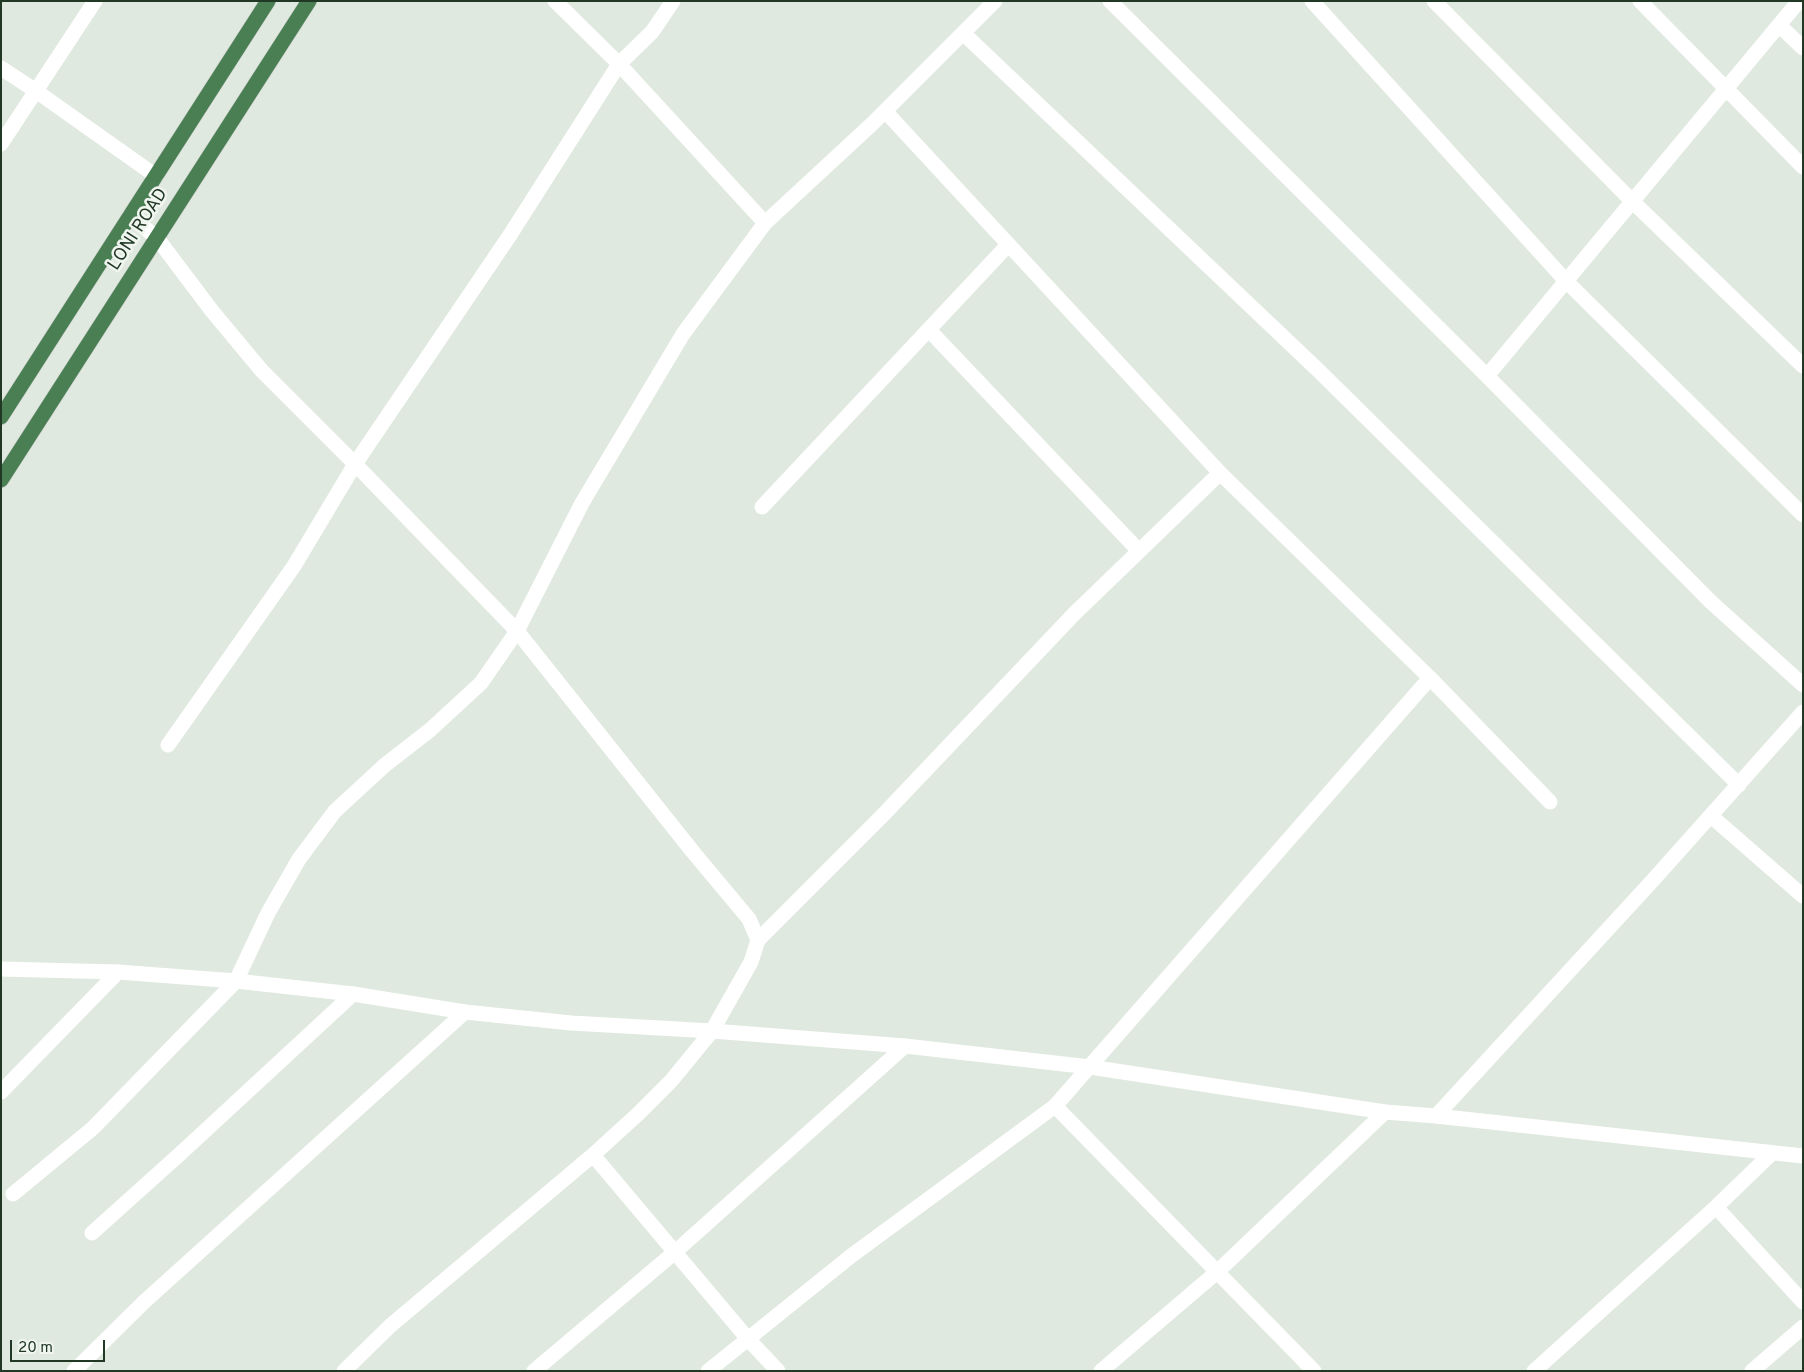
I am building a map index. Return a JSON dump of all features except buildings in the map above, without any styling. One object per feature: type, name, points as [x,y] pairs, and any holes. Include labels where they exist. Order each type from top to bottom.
[{"type":"highway","name":"LONI ROAD","points":[[1,416],[268,1]]},
{"type":"highway","name":"LONI ROAD","points":[[1,480],[309,1]]},
{"type":"street","points":[[1,144],[95,1]]},
{"type":"street","points":[[555,1],[618,64],[764,223]]},
{"type":"street","points":[[168,745],[294,566],[355,464],[510,235],[618,64],[652,32],[673,1]]},
{"type":"street","points":[[13,1194],[93,1128],[236,981],[268,913],[299,859],[335,810],[385,765],[430,730],[481,683],[517,631],[582,503],[683,334],[764,223],[885,111],[995,1]]},
{"type":"street","points":[[1110,1],[1487,376],[1710,602],[1803,685]]},
{"type":"street","points":[[1312,1],[1566,281],[1803,515]]},
{"type":"street","points":[[1434,1],[1633,202],[1803,366]]},
{"type":"street","points":[[1640,1],[1803,167]]},
{"type":"street","points":[[1487,376],[1799,1]]},
{"type":"street","points":[[1779,25],[1803,48]]},
{"type":"street","points":[[963,33],[1319,371],[1739,785]]},
{"type":"street","points":[[1,68],[156,176]]},
{"type":"street","points":[[885,111],[1220,473],[1430,678],[1550,802]]},
{"type":"street","points":[[130,216],[157,238],[212,311],[262,371],[517,631],[693,852],[750,918],[758,940]]},
{"type":"street","points":[[762,507],[1008,245]]},
{"type":"street","points":[[929,330],[1139,551]]},
{"type":"street","points":[[344,1371],[390,1326],[593,1155],[671,1081],[712,1031],[751,962],[758,940],[883,815],[1074,614],[1220,473]]},
{"type":"street","points":[[708,1371],[851,1256],[1055,1106],[1430,678]]},
{"type":"street","points":[[1436,1116],[1711,816],[1803,712]]},
{"type":"street","points":[[1711,816],[1803,896]]},
{"type":"street","points":[[1,968],[118,972],[236,981],[354,994],[465,1012],[572,1023],[712,1031],[905,1046],[1090,1067],[1385,1112],[1803,1156]]},
{"type":"street","points":[[1,1092],[118,972]]},
{"type":"street","points":[[92,1233],[354,994]]},
{"type":"street","points":[[74,1371],[144,1302],[465,1012]]},
{"type":"street","points":[[534,1371],[675,1252],[905,1046]]},
{"type":"street","points":[[1055,1106],[1314,1371]]},
{"type":"street","points":[[1101,1371],[1217,1272],[1385,1112]]},
{"type":"street","points":[[1534,1371],[1716,1207],[1772,1153]]},
{"type":"street","points":[[593,1155],[748,1339],[778,1371]]},
{"type":"street","points":[[1716,1207],[1803,1302]]},
{"type":"street","points":[[1752,1371],[1803,1327]]}]
